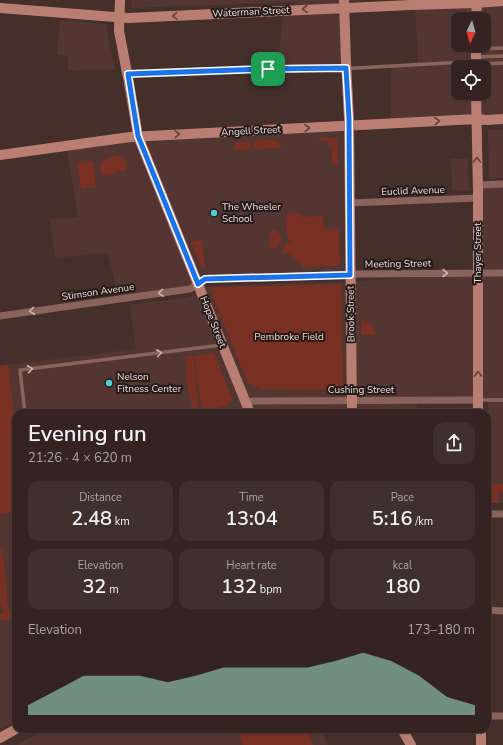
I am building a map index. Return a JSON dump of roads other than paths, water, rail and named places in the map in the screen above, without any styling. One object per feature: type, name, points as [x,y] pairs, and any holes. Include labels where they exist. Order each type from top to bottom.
[{"type":"street","name":"Hope Street","points":[[120,0],[118,31],[128,74],[138,136],[248,409]]},
{"type":"street","name":"Waterman Street","points":[[0,8],[118,17],[145,17],[344,4],[411,5],[503,1]]},
{"type":"street","name":"Brook Street","points":[[344,4],[349,126],[352,409]]},
{"type":"street","name":"Thayer Street","points":[[476,100],[478,185],[478,409]]},
{"type":"street","name":"Angell Street","points":[[0,155],[138,136],[477,119],[503,120]]},
{"type":"street","points":[[478,185],[503,184]]},
{"type":"street","name":"Euclid Avenue","points":[[349,203],[478,198]]},
{"type":"street","name":"Meeting Street","points":[[198,284],[205,279],[503,272]]},
{"type":"street","name":"Stimson Avenue","points":[[0,316],[190,289],[198,284]]},
{"type":"street","name":"Cushing Street","points":[[245,402],[478,400]]},
{"type":"street","points":[[491,514],[503,514]]},
{"type":"street","points":[[491,610],[503,611]]},
{"type":"street","points":[[491,716],[503,716]]},
{"type":"street","points":[[0,738],[12,731]]},
{"type":"street","points":[[404,733],[411,745]]},
{"type":"street","points":[[481,733],[481,745]]},
{"type":"lane","points":[[476,57],[503,48]]},
{"type":"lane","points":[[128,74],[265,69],[346,68],[503,56]]},
{"type":"lane","points":[[476,57],[503,63]]},
{"type":"lane","points":[[25,409],[20,370],[222,344]]},
{"type":"lane","points":[[478,400],[503,400]]},
{"type":"place","name":"The Wheeler School","points":[[214,213]]},
{"type":"place","name":"Nelson Fitness Center","points":[[109,383]]},
{"type":"park label","name":"Pembroke Field","points":[[289,337]]}]
